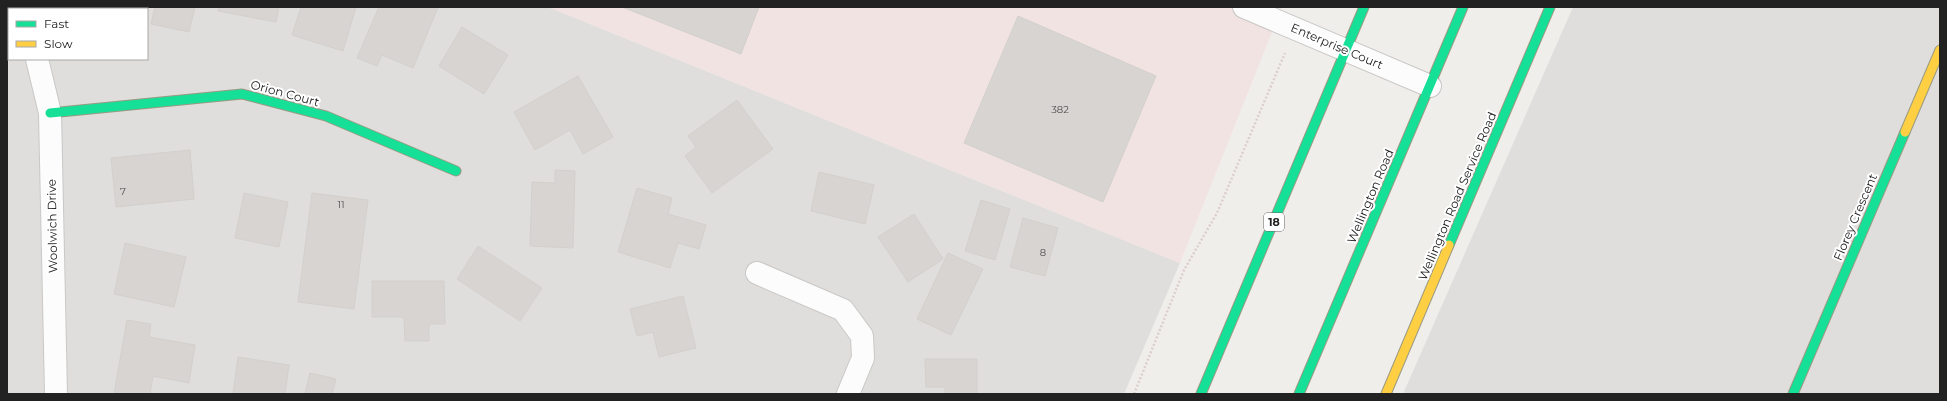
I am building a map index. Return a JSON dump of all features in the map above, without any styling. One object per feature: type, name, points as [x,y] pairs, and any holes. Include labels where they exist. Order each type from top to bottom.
[{"type":"main road","name":"18","points":[[1201,394],[1364,7]]},
{"type":"main road","name":"Wellington Road","points":[[1299,394],[1463,7]]},
{"type":"main road","name":"Wellington Road Service Road","points":[[1386,394],[1550,7]]},
{"type":"main road","name":"Florey Crescent","points":[[1793,394],[1940,50]]},
{"type":"main road","name":"Orion Court","points":[[50,113],[242,94],[326,116],[456,171]]},
{"type":"street","name":"Enterprise Court","points":[[1244,7],[1430,86]]},
{"type":"street","name":"Woolwich Drive","points":[[37,60],[50,113],[56,394]]},
{"type":"street","points":[[757,273],[843,310],[862,336],[863,358],[848,394]]},
{"type":"path","points":[[1134,394],[1184,270],[1217,213],[1297,29]]},
{"type":"shaded area","points":[[7,7],[548,7],[1180,263],[1124,394],[7,394]]},
{"type":"shaded area","points":[[548,7],[1282,7],[1180,263]]},
{"type":"shaded area","points":[[1573,7],[1940,7],[1940,394],[1403,394]]},
{"type":"building","points":[[61,7],[132,7],[132,8]]},
{"type":"building","points":[[155,7],[195,7],[189,32],[151,24]]},
{"type":"building","points":[[219,7],[279,7],[276,22],[218,11]]},
{"type":"building","points":[[301,7],[356,7],[343,51],[292,35]]},
{"type":"building","points":[[379,7],[438,7],[413,68],[382,55],[377,66],[357,58]]},
{"type":"building","points":[[622,7],[759,7],[741,54]]},
{"type":"building","points":[[1018,16],[1156,76],[1103,202],[964,143]]},
{"type":"building","points":[[462,27],[508,55],[484,94],[439,66]]},
{"type":"building","points":[[578,76],[613,137],[583,154],[570,130],[535,150],[514,112]]},
{"type":"building","points":[[737,100],[773,149],[712,193],[685,156],[696,147],[688,136]]},
{"type":"building","points":[[190,150],[194,199],[116,207],[111,158]]},
{"type":"building","points":[[555,170],[575,171],[573,248],[530,246],[532,182],[555,183]]},
{"type":"building","points":[[819,172],[874,185],[865,224],[811,211]]},
{"type":"building","points":[[637,188],[672,198],[668,214],[706,225],[699,249],[678,243],[670,268],[618,252]]},
{"type":"building","points":[[244,193],[288,202],[279,247],[235,238]]},
{"type":"building","points":[[312,193],[368,200],[354,309],[298,302]]},
{"type":"building","points":[[981,200],[1010,209],[995,260],[965,251]]},
{"type":"building","points":[[914,214],[943,259],[908,282],[878,237]]},
{"type":"building","points":[[1023,218],[1058,228],[1045,276],[1010,267]]},
{"type":"building","points":[[125,243],[186,257],[174,307],[114,294]]},
{"type":"building","points":[[478,246],[542,288],[520,321],[457,279]]},
{"type":"building","points":[[948,253],[983,269],[951,335],[917,319]]},
{"type":"building","points":[[372,281],[444,281],[445,324],[429,324],[429,341],[405,341],[404,317],[372,317]]},
{"type":"building","points":[[683,296],[696,348],[659,357],[653,332],[637,336],[630,309]]},
{"type":"building","points":[[127,320],[151,324],[149,337],[195,345],[189,383],[153,376],[150,394],[114,394]]},
{"type":"building","points":[[238,357],[289,365],[285,394],[233,394]]},
{"type":"building","points":[[925,359],[977,359],[977,394],[945,394],[945,387],[926,387]]},
{"type":"building","points":[[310,373],[336,379],[332,394],[305,394]]},
{"type":"traffic: fast","points":[[1201,394],[1364,7]]},
{"type":"traffic: fast","points":[[1299,394],[1463,7]]},
{"type":"traffic: fast","points":[[1449,245],[1550,7]]},
{"type":"traffic: fast","points":[[50,113],[242,94],[326,116],[456,171]]},
{"type":"traffic: fast","points":[[1793,394],[1905,132]]},
{"type":"traffic: slow","points":[[1905,132],[1940,50]]},
{"type":"traffic: slow","points":[[1386,394],[1449,245]]}]
